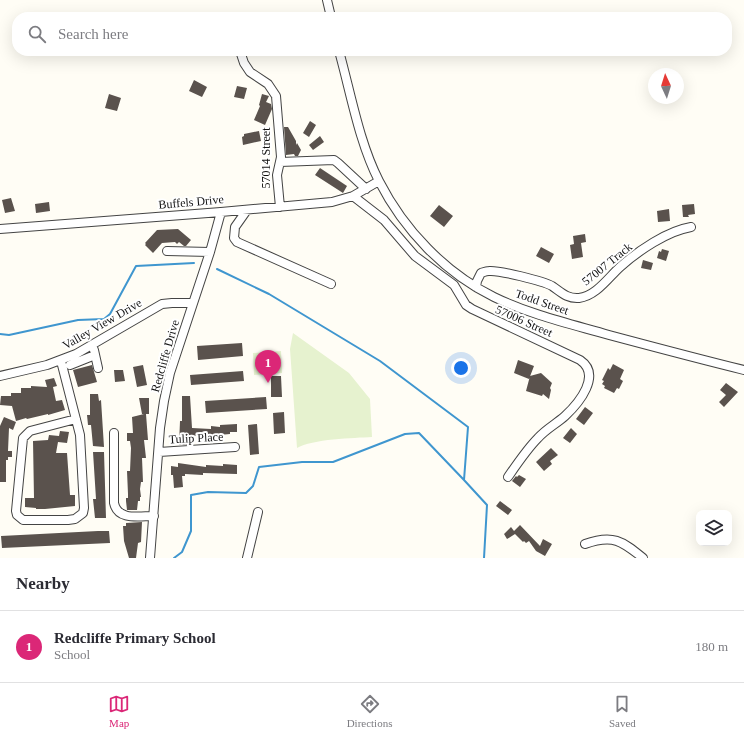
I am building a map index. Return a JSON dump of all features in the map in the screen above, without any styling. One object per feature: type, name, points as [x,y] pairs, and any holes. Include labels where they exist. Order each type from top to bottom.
[{"type":"street","points":[[327,0],[330,12]]},
{"type":"street","name":"57014 Street","points":[[242,56],[250,72],[268,84],[276,96],[280,148],[280,162],[277,175],[280,207]]},
{"type":"street","name":"Todd Street","points":[[340,56],[362,135],[379,181],[400,216],[441,262],[476,287],[494,297],[549,318],[744,370]]},
{"type":"street","points":[[280,162],[334,160],[366,188]]},
{"type":"street","name":"Buffels Drive","points":[[0,229],[332,202],[353,196],[379,181]]},
{"type":"street","name":"57006 Street","points":[[353,196],[384,220],[415,256],[454,285],[466,305],[580,360],[586,364],[589,369],[589,380],[578,402],[538,438],[508,477]]},
{"type":"street","points":[[247,210],[235,227],[234,238],[237,242],[331,284]]},
{"type":"street","name":"Redcliffe Drive","points":[[150,558],[164,401],[170,373],[210,252],[221,212]]},
{"type":"street","name":"57007 Track","points":[[476,287],[477,281],[484,271],[494,271],[546,284],[570,297],[578,298],[585,296],[599,287],[622,266],[654,242],[675,231],[691,226]]},
{"type":"street","points":[[167,251],[210,252]]},
{"type":"street","name":"Valley View Drive","points":[[0,376],[61,361],[92,345],[162,304],[193,303]]},
{"type":"street","points":[[92,345],[98,368]]},
{"type":"street","points":[[70,366],[95,355]]},
{"type":"street","points":[[61,361],[76,419],[81,444],[83,513],[75,519],[68,520],[23,520],[17,515],[16,511],[23,438],[30,431],[76,419]]},
{"type":"street","points":[[114,433],[114,503],[116,509],[119,513],[124,515],[154,516]]},
{"type":"street","name":"Tulip Place","points":[[159,452],[234,447]]},
{"type":"street","points":[[247,558],[258,512]]},
{"type":"street","points":[[585,544],[595,540],[616,540],[625,544],[643,558]]},
{"type":"green space","points":[[293,333],[349,373],[370,399],[372,437],[323,441],[297,448],[290,349]]},
{"type":"green space","points":[[281,351],[282,373],[254,375],[253,353]]},
{"type":"building","points":[[194,80],[207,87],[202,97],[189,91]]},
{"type":"building","points":[[237,86],[247,88],[244,99],[234,97]]},
{"type":"building","points":[[109,94],[121,98],[117,111],[105,108]]},
{"type":"building","points":[[262,94],[269,96],[266,102],[271,104],[272,109],[265,125],[254,120],[260,106]]},
{"type":"building","points":[[310,121],[316,125],[309,137],[303,133]]},
{"type":"building","points":[[284,127],[288,127],[296,141],[296,145],[297,143],[301,150],[298,156],[295,156],[294,154],[286,155]]},
{"type":"building","points":[[259,131],[261,141],[243,145],[242,137],[244,134]]},
{"type":"building","points":[[320,136],[324,142],[313,150],[309,145]]},
{"type":"building","points":[[320,168],[347,186],[343,193],[315,175]]},
{"type":"building","points":[[11,198],[15,211],[5,213],[2,200]]},
{"type":"building","points":[[49,202],[50,211],[36,213],[35,204]]},
{"type":"building","points":[[694,204],[695,214],[688,215],[689,217],[683,217],[682,205]]},
{"type":"building","points":[[439,205],[453,216],[444,227],[430,216]]},
{"type":"building","points":[[669,209],[670,221],[658,222],[657,211]]},
{"type":"building","points":[[178,229],[191,240],[186,246],[179,242],[177,244],[175,242],[162,243],[153,253],[145,245],[145,243],[157,230]]},
{"type":"building","points":[[585,234],[586,242],[581,243],[583,257],[572,259],[570,245],[574,244],[573,236]]},
{"type":"building","points":[[541,247],[554,254],[549,263],[536,256]]},
{"type":"building","points":[[662,249],[669,251],[666,261],[657,258],[659,251],[661,252]]},
{"type":"building","points":[[643,260],[653,263],[651,270],[641,268]]},
{"type":"building","points":[[242,343],[243,356],[198,360],[197,346]]},
{"type":"building","points":[[518,360],[534,366],[529,379],[514,373]]},
{"type":"building","points":[[613,364],[624,370],[620,379],[623,381],[619,389],[617,388],[614,393],[604,388],[605,386],[602,384],[604,381],[602,380],[608,368],[610,370]]},
{"type":"building","points":[[92,365],[97,382],[78,387],[73,370]]},
{"type":"building","points":[[143,365],[147,385],[137,387],[133,367]]},
{"type":"building","points":[[114,370],[123,370],[125,381],[115,382]]},
{"type":"building","points":[[243,371],[244,381],[191,385],[190,375]]},
{"type":"building","points":[[541,373],[552,383],[549,399],[543,394],[542,396],[526,391],[530,376]]},
{"type":"building","points":[[271,376],[281,376],[282,397],[271,397]]},
{"type":"building","points":[[54,378],[57,386],[53,387],[56,401],[62,400],[65,410],[16,421],[12,406],[0,405],[1,396],[11,396],[11,393],[21,393],[21,388],[31,388],[31,386],[47,387],[45,380]]},
{"type":"building","points":[[726,383],[738,392],[724,407],[719,402],[726,395],[720,390]]},
{"type":"building","points":[[90,394],[98,394],[99,401],[101,400],[104,447],[93,446],[91,425],[88,425],[87,415],[90,415]]},
{"type":"building","points":[[182,396],[190,396],[192,428],[211,429],[211,426],[220,427],[220,425],[237,424],[237,432],[219,435],[218,441],[212,440],[213,437],[188,435],[188,445],[179,445],[180,421],[182,421]]},
{"type":"building","points":[[266,397],[267,409],[206,413],[205,401]]},
{"type":"building","points":[[139,398],[149,398],[149,414],[146,414],[148,440],[144,440],[146,458],[142,458],[143,482],[141,482],[140,501],[138,501],[137,510],[127,510],[127,471],[130,471],[131,448],[130,441],[127,441],[127,433],[133,433],[132,417],[144,414],[142,414]]},
{"type":"building","points":[[585,407],[593,413],[584,425],[576,419]]},
{"type":"building","points":[[284,412],[285,433],[274,434],[273,413]]},
{"type":"building","points":[[4,417],[16,422],[13,430],[9,428],[8,451],[12,451],[12,457],[8,457],[8,460],[6,460],[6,482],[0,482],[0,426]]},
{"type":"building","points":[[257,424],[259,454],[250,455],[248,425]]},
{"type":"building","points":[[571,428],[577,434],[570,443],[563,438]]},
{"type":"building","points":[[60,431],[69,432],[67,443],[58,442],[56,453],[67,453],[70,495],[75,495],[75,506],[45,509],[25,507],[25,498],[34,498],[33,441],[48,440],[49,435],[59,436]]},
{"type":"building","points":[[551,448],[558,455],[550,461],[552,464],[544,471],[536,462]]},
{"type":"building","points":[[93,452],[104,452],[106,518],[95,518],[93,499],[96,499]]},
{"type":"building","points":[[178,463],[206,467],[206,465],[237,465],[237,474],[185,474],[185,476],[182,476],[183,487],[174,488],[173,475],[171,475],[171,466],[178,467]]},
{"type":"building","points":[[519,475],[526,479],[520,487],[512,481]]},
{"type":"building","points":[[500,501],[512,510],[508,515],[496,506]]},
{"type":"building","points":[[142,522],[141,542],[138,543],[136,558],[129,558],[124,541],[123,526],[126,526],[126,523]]},
{"type":"building","points":[[520,525],[540,546],[543,539],[552,544],[545,556],[536,551],[529,541],[526,543],[524,541],[523,542],[515,534],[507,539],[504,534],[511,527],[514,531]]},
{"type":"building","points":[[109,531],[110,543],[2,548],[1,536]]},
{"type":"waterway","points":[[0,334],[9,335],[78,320],[104,319],[110,314],[136,266],[194,263]]},
{"type":"waterway","points":[[217,269],[269,294],[380,361],[468,427],[464,480],[487,505],[484,558]]},
{"type":"waterway","points":[[174,558],[182,552],[191,531],[191,495],[208,492],[246,493],[253,486],[259,467],[302,462],[333,462],[405,434],[419,433],[464,480]]},
{"type":"place","name":"Redcliffe Primary School","points":[[268,383]]}]
